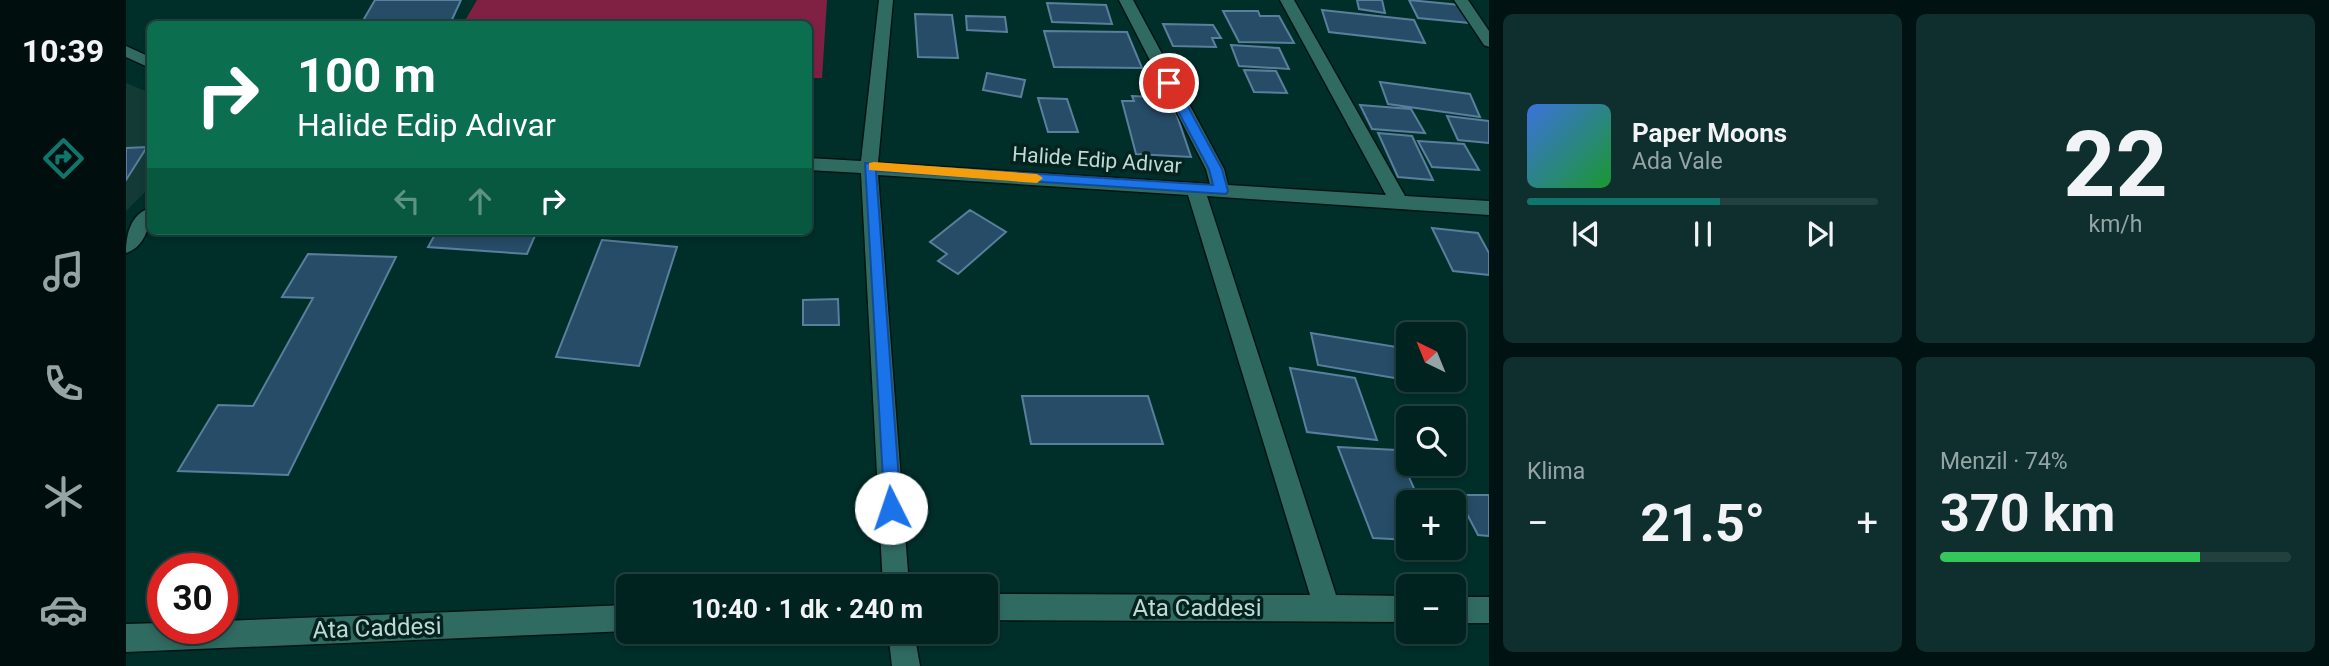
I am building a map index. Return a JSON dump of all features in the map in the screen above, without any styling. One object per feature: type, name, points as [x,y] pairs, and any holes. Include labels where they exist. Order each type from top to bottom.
[{"type":"street","points":[[886,0],[869,166],[895,574]]},
{"type":"street","points":[[1126,0],[1215,169],[1221,191]]},
{"type":"street","points":[[1287,0],[1399,202]]},
{"type":"street","points":[[1461,0],[1489,42]]},
{"type":"street","points":[[126,51],[147,62]]},
{"type":"street","name":"Halide Edip Adıvar","points":[[812,164],[1489,208]]},
{"type":"street","points":[[1196,190],[1327,609]]},
{"type":"street","points":[[126,246],[147,219]]},
{"type":"street","name":"Ata Caddesi","points":[[998,607],[1396,609]]},
{"type":"street","points":[[1466,610],[1489,610]]},
{"type":"street","name":"Ata Caddesi","points":[[126,638],[616,618]]},
{"type":"street","points":[[903,644],[906,666]]},
{"type":"shaded area","points":[[477,0],[827,0],[822,78],[812,78],[812,21],[465,21]]},
{"type":"shaded area","points":[[126,83],[147,92],[147,190],[126,211]]},
{"type":"building","points":[[375,0],[461,0],[451,21],[363,21]]},
{"type":"building","points":[[1357,0],[1382,0],[1385,13],[1359,9]]},
{"type":"building","points":[[1409,0],[1460,5],[1470,23],[1418,18]]},
{"type":"building","points":[[1047,3],[1106,5],[1112,24],[1052,22]]},
{"type":"building","points":[[1322,10],[1414,20],[1425,43],[1329,32]]},
{"type":"building","points":[[1223,11],[1258,11],[1260,16],[1279,16],[1294,43],[1239,42]]},
{"type":"building","points":[[915,14],[952,15],[958,58],[918,57]]},
{"type":"building","points":[[966,16],[1005,17],[1007,32],[967,30]]},
{"type":"building","points":[[1163,24],[1213,25],[1221,38],[1212,38],[1216,47],[1173,46]]},
{"type":"building","points":[[1044,31],[1127,32],[1142,68],[1054,67]]},
{"type":"building","points":[[1231,45],[1279,48],[1289,69],[1239,66]]},
{"type":"building","points":[[1244,70],[1276,71],[1287,93],[1254,92]]},
{"type":"building","points":[[987,73],[1025,80],[1021,97],[983,90]]},
{"type":"building","points":[[1380,82],[1470,94],[1480,117],[1388,104]]},
{"type":"building","points":[[1132,96],[1171,98],[1191,157],[1136,154],[1122,101],[1134,101]]},
{"type":"building","points":[[1038,98],[1067,99],[1078,132],[1048,132]]},
{"type":"building","points":[[1360,105],[1411,109],[1425,133],[1372,129]]},
{"type":"building","points":[[1447,116],[1489,121],[1489,143],[1458,140]]},
{"type":"building","points":[[1378,133],[1412,136],[1433,180],[1398,177]]},
{"type":"building","points":[[1418,141],[1464,144],[1479,170],[1432,167]]},
{"type":"building","points":[[147,147],[126,180],[126,148]]},
{"type":"building","points":[[970,210],[1006,232],[958,274],[938,261],[947,254],[930,242]]},
{"type":"building","points":[[1432,228],[1478,233],[1489,253],[1489,275],[1453,271]]},
{"type":"building","points":[[435,235],[535,235],[527,254],[428,247]]},
{"type":"building","points":[[602,240],[677,247],[639,366],[556,357]]},
{"type":"building","points":[[308,254],[396,257],[288,475],[178,471],[218,405],[253,406],[313,298],[282,297]]},
{"type":"building","points":[[838,299],[839,325],[803,325],[803,300]]},
{"type":"building","points":[[1311,333],[1396,347],[1396,378],[1318,365]]},
{"type":"building","points":[[1290,368],[1355,378],[1377,440],[1307,432]]},
{"type":"building","points":[[1022,396],[1148,396],[1163,444],[1031,444]]},
{"type":"building","points":[[1338,447],[1396,450],[1396,476],[1408,476],[1415,490],[1396,490],[1396,539],[1373,538]]},
{"type":"building","points":[[1466,495],[1489,495],[1489,536],[1478,535],[1466,512]]},
{"type":"slow traffic","points":[[874,166],[1037,178]]},
{"type":"route","points":[[891,508],[869,166],[1221,191],[1215,169],[1169,83]]}]
